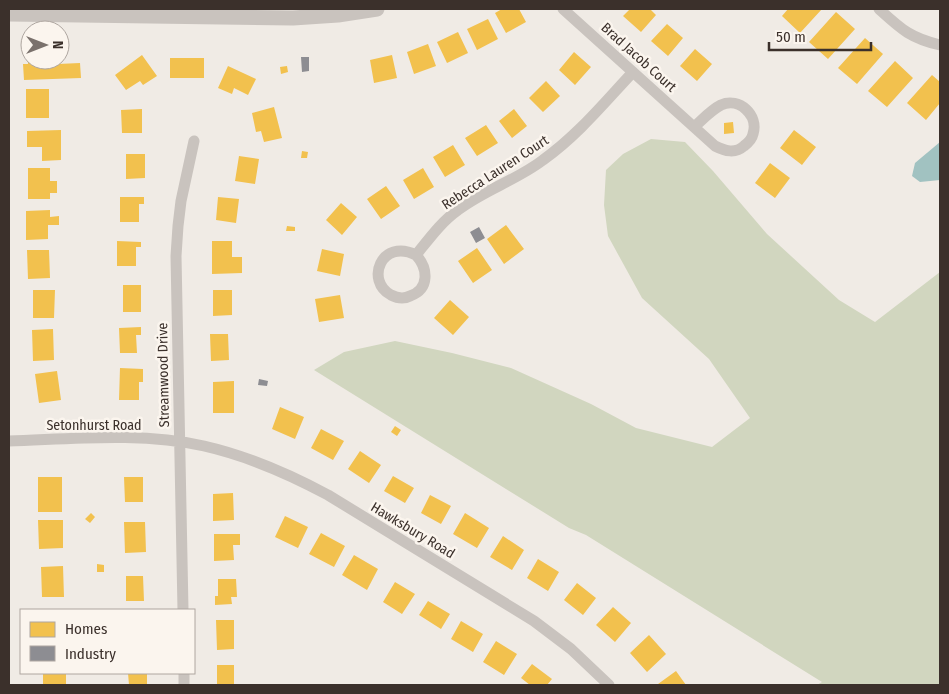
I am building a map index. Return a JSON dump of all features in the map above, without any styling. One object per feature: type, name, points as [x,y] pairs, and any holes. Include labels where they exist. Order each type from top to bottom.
[{"type":"street","points":[[9,14],[316,18],[377,9]]},
{"type":"street","name":"Brad Jacob Court","points":[[563,9],[715,146],[732,151],[741,149],[753,134],[754,124],[748,110],[735,103],[721,105],[694,127]]},
{"type":"street","points":[[879,9],[902,30],[915,38],[940,45]]},
{"type":"street","name":"Rebecca Lauren Court","points":[[416,255],[441,225],[457,210],[541,162],[561,147],[633,72]]},
{"type":"street","name":"Streamwood Drive","points":[[183,609],[176,256],[181,201],[194,141]]},
{"type":"street","points":[[399,250],[408,251],[416,255],[426,270],[423,286],[411,296],[402,298],[386,292],[380,284],[378,274],[384,258],[390,253],[399,250]]},
{"type":"street","name":"Setonhurst Road","points":[[9,441],[131,438],[180,442]]},
{"type":"street","name":"Hawksbury Road","points":[[180,442],[204,446],[266,466],[296,478],[328,495],[534,621],[571,649],[609,685]]},
{"type":"green space","points":[[651,139],[685,142],[713,171],[767,234],[839,300],[875,322],[940,272],[940,685],[817,685],[822,682],[586,535],[569,528],[314,370],[344,352],[395,341],[511,368],[591,404],[636,428],[712,447],[750,418],[709,359],[642,298],[608,236],[604,205],[606,170],[623,154]]},
{"type":"water","points":[[940,142],[940,180],[920,182],[912,176],[915,163]]},
{"type":"building: Homes","points":[[502,9],[519,9],[526,22],[506,33],[495,13]]},
{"type":"building: Homes","points":[[630,9],[650,9],[656,15],[641,32],[623,16]]},
{"type":"building: Homes","points":[[788,9],[822,9],[800,33],[782,16]]},
{"type":"building: Homes","points":[[836,12],[855,29],[828,59],[809,42]]},
{"type":"building: Homes","points":[[488,19],[498,39],[477,50],[467,29]]},
{"type":"building: Homes","points":[[667,24],[683,38],[668,56],[651,41]]},
{"type":"building: Homes","points":[[458,32],[468,53],[447,63],[437,42]]},
{"type":"building: Homes","points":[[865,38],[883,54],[857,84],[838,68]]},
{"type":"building: Homes","points":[[428,44],[436,66],[414,74],[407,52]]},
{"type":"building: Homes","points":[[695,49],[712,64],[697,81],[680,66]]},
{"type":"building: Homes","points":[[574,52],[591,67],[575,85],[559,70]]},
{"type":"building: Homes","points":[[142,55],[157,76],[143,85],[140,81],[126,90],[115,75]]},
{"type":"building: Homes","points":[[392,55],[397,78],[374,83],[370,60]]},
{"type":"building: Homes","points":[[170,58],[204,58],[204,78],[170,78]]},
{"type":"building: Homes","points":[[895,61],[913,78],[887,107],[868,91]]},
{"type":"building: Homes","points":[[70,63],[80,63],[81,78],[24,80],[23,70],[70,70]]},
{"type":"building: Homes","points":[[228,66],[256,79],[248,95],[234,88],[232,94],[218,88]]},
{"type":"building: Homes","points":[[287,66],[288,72],[281,74],[280,67]]},
{"type":"building: Homes","points":[[932,75],[940,82],[940,103],[926,120],[907,103]]},
{"type":"building: Homes","points":[[546,81],[560,96],[543,112],[529,98]]},
{"type":"building: Homes","points":[[26,89],[49,89],[49,118],[26,118]]},
{"type":"building: Homes","points":[[274,107],[282,138],[264,142],[261,131],[256,132],[252,113]]},
{"type":"building: Homes","points":[[142,109],[142,133],[122,133],[121,110]]},
{"type":"building: Homes","points":[[514,109],[527,126],[512,138],[499,121]]},
{"type":"building: Homes","points":[[733,122],[734,133],[724,134],[724,123]]},
{"type":"building: Homes","points":[[486,125],[498,143],[477,156],[465,138]]},
{"type":"building: Homes","points":[[61,130],[61,160],[42,161],[42,147],[27,147],[27,131]]},
{"type":"building: Homes","points":[[794,130],[816,147],[802,165],[780,148]]},
{"type":"building: Homes","points":[[453,145],[465,165],[445,177],[433,157]]},
{"type":"building: Homes","points":[[302,151],[308,152],[307,158],[301,158]]},
{"type":"building: Homes","points":[[126,154],[145,154],[145,178],[126,179]]},
{"type":"building: Homes","points":[[239,156],[259,159],[255,184],[235,181]]},
{"type":"building: Homes","points":[[770,163],[790,178],[775,198],[755,183]]},
{"type":"building: Homes","points":[[28,168],[50,168],[50,181],[57,181],[57,193],[50,193],[50,199],[28,199]]},
{"type":"building: Homes","points":[[423,168],[434,187],[414,199],[403,180]]},
{"type":"building: Homes","points":[[386,186],[400,206],[381,219],[367,199]]},
{"type":"building: Homes","points":[[120,197],[144,197],[144,204],[139,204],[139,222],[120,222]]},
{"type":"building: Homes","points":[[218,197],[239,199],[236,223],[216,220]]},
{"type":"building: Homes","points":[[341,203],[357,217],[342,235],[326,220]]},
{"type":"building: Homes","points":[[50,210],[50,217],[59,216],[59,225],[48,225],[48,239],[26,240],[26,211]]},
{"type":"building: Homes","points":[[506,225],[524,249],[504,264],[487,239]]},
{"type":"building: Homes","points":[[287,226],[295,227],[295,231],[286,231]]},
{"type":"building: Homes","points":[[117,241],[141,242],[141,247],[136,247],[136,266],[117,266]]},
{"type":"building: Homes","points":[[212,241],[232,241],[232,257],[242,257],[242,273],[212,274]]},
{"type":"building: Homes","points":[[477,248],[492,270],[473,283],[458,261]]},
{"type":"building: Homes","points":[[322,249],[344,254],[340,276],[317,271]]},
{"type":"building: Homes","points":[[27,250],[49,250],[50,278],[28,279]]},
{"type":"building: Homes","points":[[123,285],[141,285],[141,312],[123,312]]},
{"type":"building: Homes","points":[[33,290],[55,290],[54,318],[33,318]]},
{"type":"building: Homes","points":[[213,290],[232,290],[232,315],[213,316]]},
{"type":"building: Homes","points":[[340,295],[344,318],[319,322],[315,299]]},
{"type":"building: Homes","points":[[450,300],[469,317],[453,335],[434,318]]},
{"type":"building: Homes","points":[[141,327],[141,335],[136,335],[137,353],[120,353],[119,328]]},
{"type":"building: Homes","points":[[53,329],[54,360],[33,361],[32,330]]},
{"type":"building: Homes","points":[[210,334],[228,334],[229,360],[211,361]]},
{"type":"building: Homes","points":[[120,368],[143,369],[143,382],[139,382],[139,400],[119,400]]},
{"type":"building: Homes","points":[[57,371],[61,400],[39,403],[35,374]]},
{"type":"building: Homes","points":[[234,381],[234,413],[213,413],[213,382]]},
{"type":"building: Homes","points":[[280,407],[304,417],[295,439],[272,429]]},
{"type":"building: Homes","points":[[395,426],[401,430],[397,436],[391,432]]},
{"type":"building: Homes","points":[[321,429],[344,441],[333,460],[311,448]]},
{"type":"building: Homes","points":[[360,451],[381,465],[369,483],[348,469]]},
{"type":"building: Homes","points":[[393,476],[414,488],[405,503],[384,491]]},
{"type":"building: Homes","points":[[38,477],[62,477],[62,512],[38,512]]},
{"type":"building: Homes","points":[[124,477],[143,477],[143,502],[125,502]]},
{"type":"building: Homes","points":[[233,493],[234,520],[213,521],[213,494]]},
{"type":"building: Homes","points":[[430,495],[451,506],[441,524],[421,513]]},
{"type":"building: Homes","points":[[91,513],[95,517],[90,523],[85,519]]},
{"type":"building: Homes","points":[[465,513],[489,528],[477,548],[453,534]]},
{"type":"building: Homes","points":[[285,516],[308,527],[298,548],[275,537]]},
{"type":"building: Homes","points":[[38,520],[63,520],[63,548],[39,549]]},
{"type":"building: Homes","points":[[124,522],[145,522],[146,552],[125,553]]},
{"type":"building: Homes","points":[[321,533],[345,546],[334,567],[309,554]]},
{"type":"building: Homes","points":[[214,534],[240,534],[240,545],[233,545],[234,560],[214,561]]},
{"type":"building: Homes","points":[[503,536],[524,550],[512,570],[490,557]]},
{"type":"building: Homes","points":[[354,555],[378,569],[367,590],[342,575]]},
{"type":"building: Homes","points":[[538,559],[559,572],[548,591],[527,578]]},
{"type":"building: Homes","points":[[97,564],[104,565],[104,572],[97,572]]},
{"type":"building: Homes","points":[[63,566],[64,597],[42,597],[41,567]]},
{"type":"building: Homes","points":[[126,576],[143,576],[144,601],[126,601]]},
{"type":"building: Homes","points":[[218,579],[236,579],[237,597],[231,597],[232,604],[215,605],[215,596],[218,596]]},
{"type":"building: Homes","points":[[395,582],[415,594],[402,614],[383,602]]},
{"type":"building: Homes","points":[[577,583],[596,598],[583,615],[564,600]]},
{"type":"building: Homes","points":[[428,601],[450,614],[441,629],[419,615]]},
{"type":"building: Homes","points":[[613,607],[631,623],[615,642],[596,625]]},
{"type":"building: Homes","points":[[216,620],[234,620],[234,649],[217,650]]},
{"type":"building: Homes","points":[[461,621],[483,634],[473,652],[451,639]]},
{"type":"building: Homes","points":[[649,635],[666,654],[647,672],[630,653]]},
{"type":"building: Homes","points":[[496,641],[517,654],[504,675],[483,662]]},
{"type":"building: Homes","points":[[532,664],[552,679],[547,685],[530,685],[521,678]]},
{"type":"building: Homes","points":[[217,665],[234,665],[234,685],[217,685]]},
{"type":"building: Homes","points":[[676,671],[686,685],[658,684]]},
{"type":"building: Homes","points":[[43,674],[66,674],[66,685],[43,685]]},
{"type":"building: Homes","points":[[128,674],[147,674],[147,685],[129,685]]},
{"type":"building: Industry","points":[[301,57],[309,57],[309,71],[302,72]]},
{"type":"building: Industry","points":[[479,227],[485,238],[476,243],[470,232]]},
{"type":"building: Industry","points":[[259,379],[268,381],[267,386],[258,385]]}]
